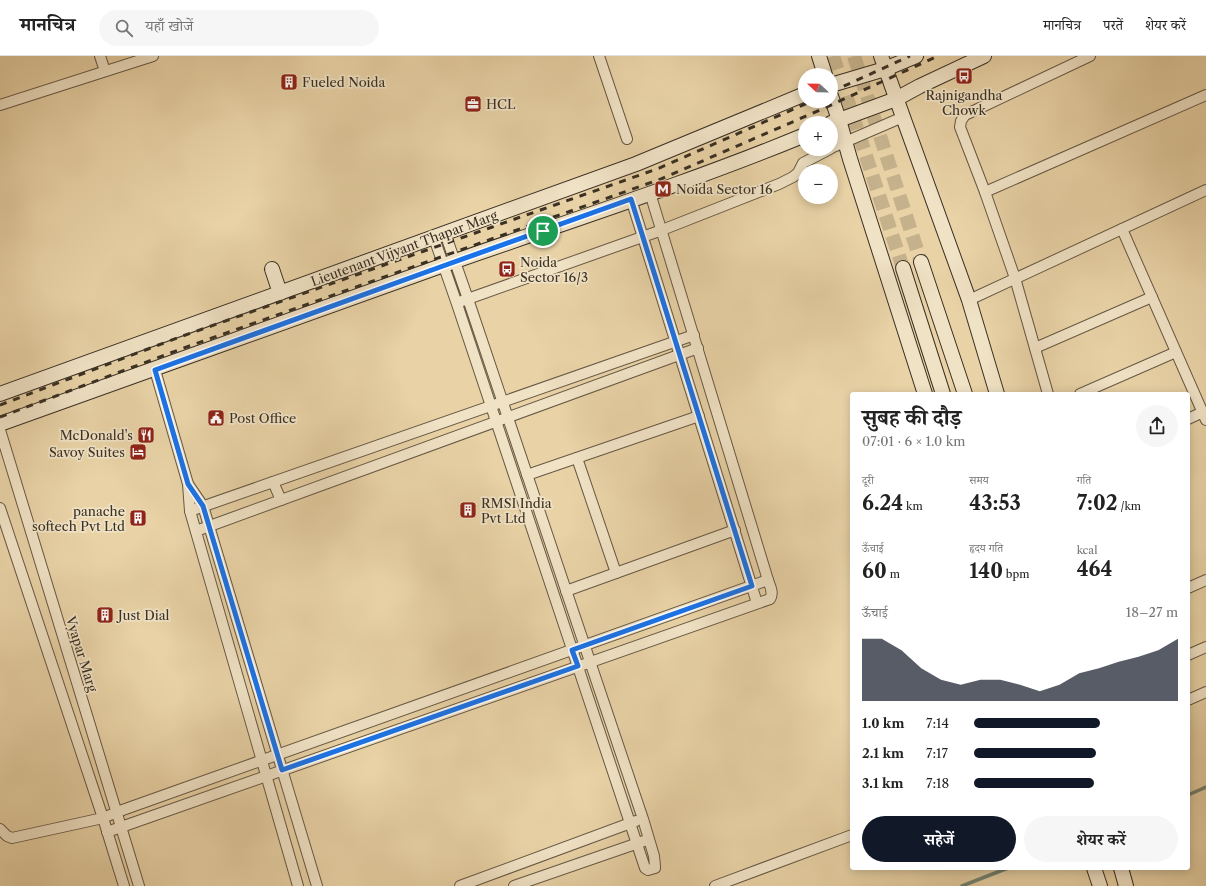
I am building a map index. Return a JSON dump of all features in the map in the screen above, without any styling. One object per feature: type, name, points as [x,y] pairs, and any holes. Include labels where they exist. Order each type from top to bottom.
[{"type":"main road","points":[[819,56],[823,68]]},
{"type":"main road","points":[[838,82],[883,62],[916,56]]},
{"type":"main road","points":[[838,121],[896,99],[984,56]]},
{"type":"main road","points":[[883,62],[969,300],[996,392]]},
{"type":"main road","name":"Lieutenant Vijyant Thapar Marg","points":[[0,394],[636,164],[798,97]]},
{"type":"main road","points":[[838,128],[845,142],[924,392]]},
{"type":"main road","points":[[0,424],[650,193],[764,152],[798,138]]},
{"type":"main road","points":[[921,262],[964,392]]},
{"type":"main road","points":[[903,268],[942,392]]},
{"type":"main road","points":[[272,269],[280,293]]},
{"type":"main road","points":[[1095,870],[1100,886]]},
{"type":"main road","points":[[1122,870],[1126,886]]},
{"type":"street","points":[[100,56],[105,71]]},
{"type":"street","points":[[0,105],[152,56]]},
{"type":"street","points":[[599,56],[627,139]]},
{"type":"street","points":[[1047,392],[1015,278],[985,192],[960,127],[961,121],[965,115],[1090,56]]},
{"type":"street","points":[[985,192],[1206,95]]},
{"type":"street","points":[[838,145],[903,117]]},
{"type":"street","points":[[457,304],[644,237],[786,181],[798,173],[803,163],[816,156]]},
{"type":"street","points":[[969,300],[1206,190]]},
{"type":"street","points":[[108,832],[770,599],[772,593],[650,193]]},
{"type":"street","points":[[631,199],[757,603]]},
{"type":"street","points":[[1122,229],[1204,416],[1190,419]]},
{"type":"street","points":[[439,236],[449,264],[457,304],[645,868],[648,870],[653,869],[655,868],[655,865],[643,819],[468,299],[449,264]]},
{"type":"street","points":[[1035,348],[1152,297]]},
{"type":"street","points":[[190,511],[694,335]]},
{"type":"street","points":[[196,531],[698,348]]},
{"type":"street","points":[[1085,392],[1176,352]]},
{"type":"street","points":[[155,370],[188,484],[190,511],[298,886]]},
{"type":"street","points":[[527,475],[699,416]]},
{"type":"street","name":"Vyapar Marg","points":[[0,430],[139,886]]},
{"type":"street","points":[[376,445],[383,463]]},
{"type":"street","points":[[577,458],[616,573]]},
{"type":"street","points":[[273,482],[281,500]]},
{"type":"street","points":[[188,484],[203,506],[317,886]]},
{"type":"street","points":[[0,508],[104,818],[124,886]]},
{"type":"street","points":[[566,591],[735,530]]},
{"type":"street","points":[[0,829],[7,836],[12,838],[104,818],[262,760],[768,580]]},
{"type":"street","points":[[1190,587],[1206,580]]},
{"type":"street","points":[[1190,654],[1206,647]]},
{"type":"street","points":[[1190,699],[1206,692]]},
{"type":"street","points":[[460,886],[643,819]]},
{"type":"street","points":[[715,886],[850,836]]},
{"type":"street","points":[[514,886],[649,839]]},
{"type":"waterway","points":[[1190,794],[1206,787]]},
{"type":"waterway","points":[[962,886],[1003,870]]},
{"type":"tunnel","points":[[833,56],[903,268]]},
{"type":"tunnel","points":[[854,56],[921,262]]},
{"type":"railway","points":[[838,89],[910,56]]},
{"type":"railway","points":[[0,417],[181,349],[661,179],[820,110],[938,56]]},
{"type":"railway","points":[[0,405],[177,338],[657,169],[798,107]]},
{"type":"place","name":"Rajnigandha Chowk","points":[[964,76]]},
{"type":"place","name":"Fueled Noida","points":[[289,82]]},
{"type":"place","name":"HCL","points":[[473,104]]},
{"type":"place","name":"Noida Sector 16","points":[[663,189]]},
{"type":"place","name":"Noida Sector 16/3","points":[[507,269]]},
{"type":"place","name":"Post Office","points":[[216,418]]},
{"type":"place","name":"McDonald's","points":[[146,435]]},
{"type":"place","name":"Savoy Suites","points":[[138,452]]},
{"type":"place","name":"RMSI India Pvt Ltd","points":[[468,510]]},
{"type":"place","name":"panache softech Pvt Ltd","points":[[138,518]]},
{"type":"place","name":"Just Dial","points":[[105,615]]},
{"type":"route","points":[[631,199],[752,586],[572,650],[578,666],[282,770],[203,506],[188,484],[155,370],[543,231],[631,199]]}]
